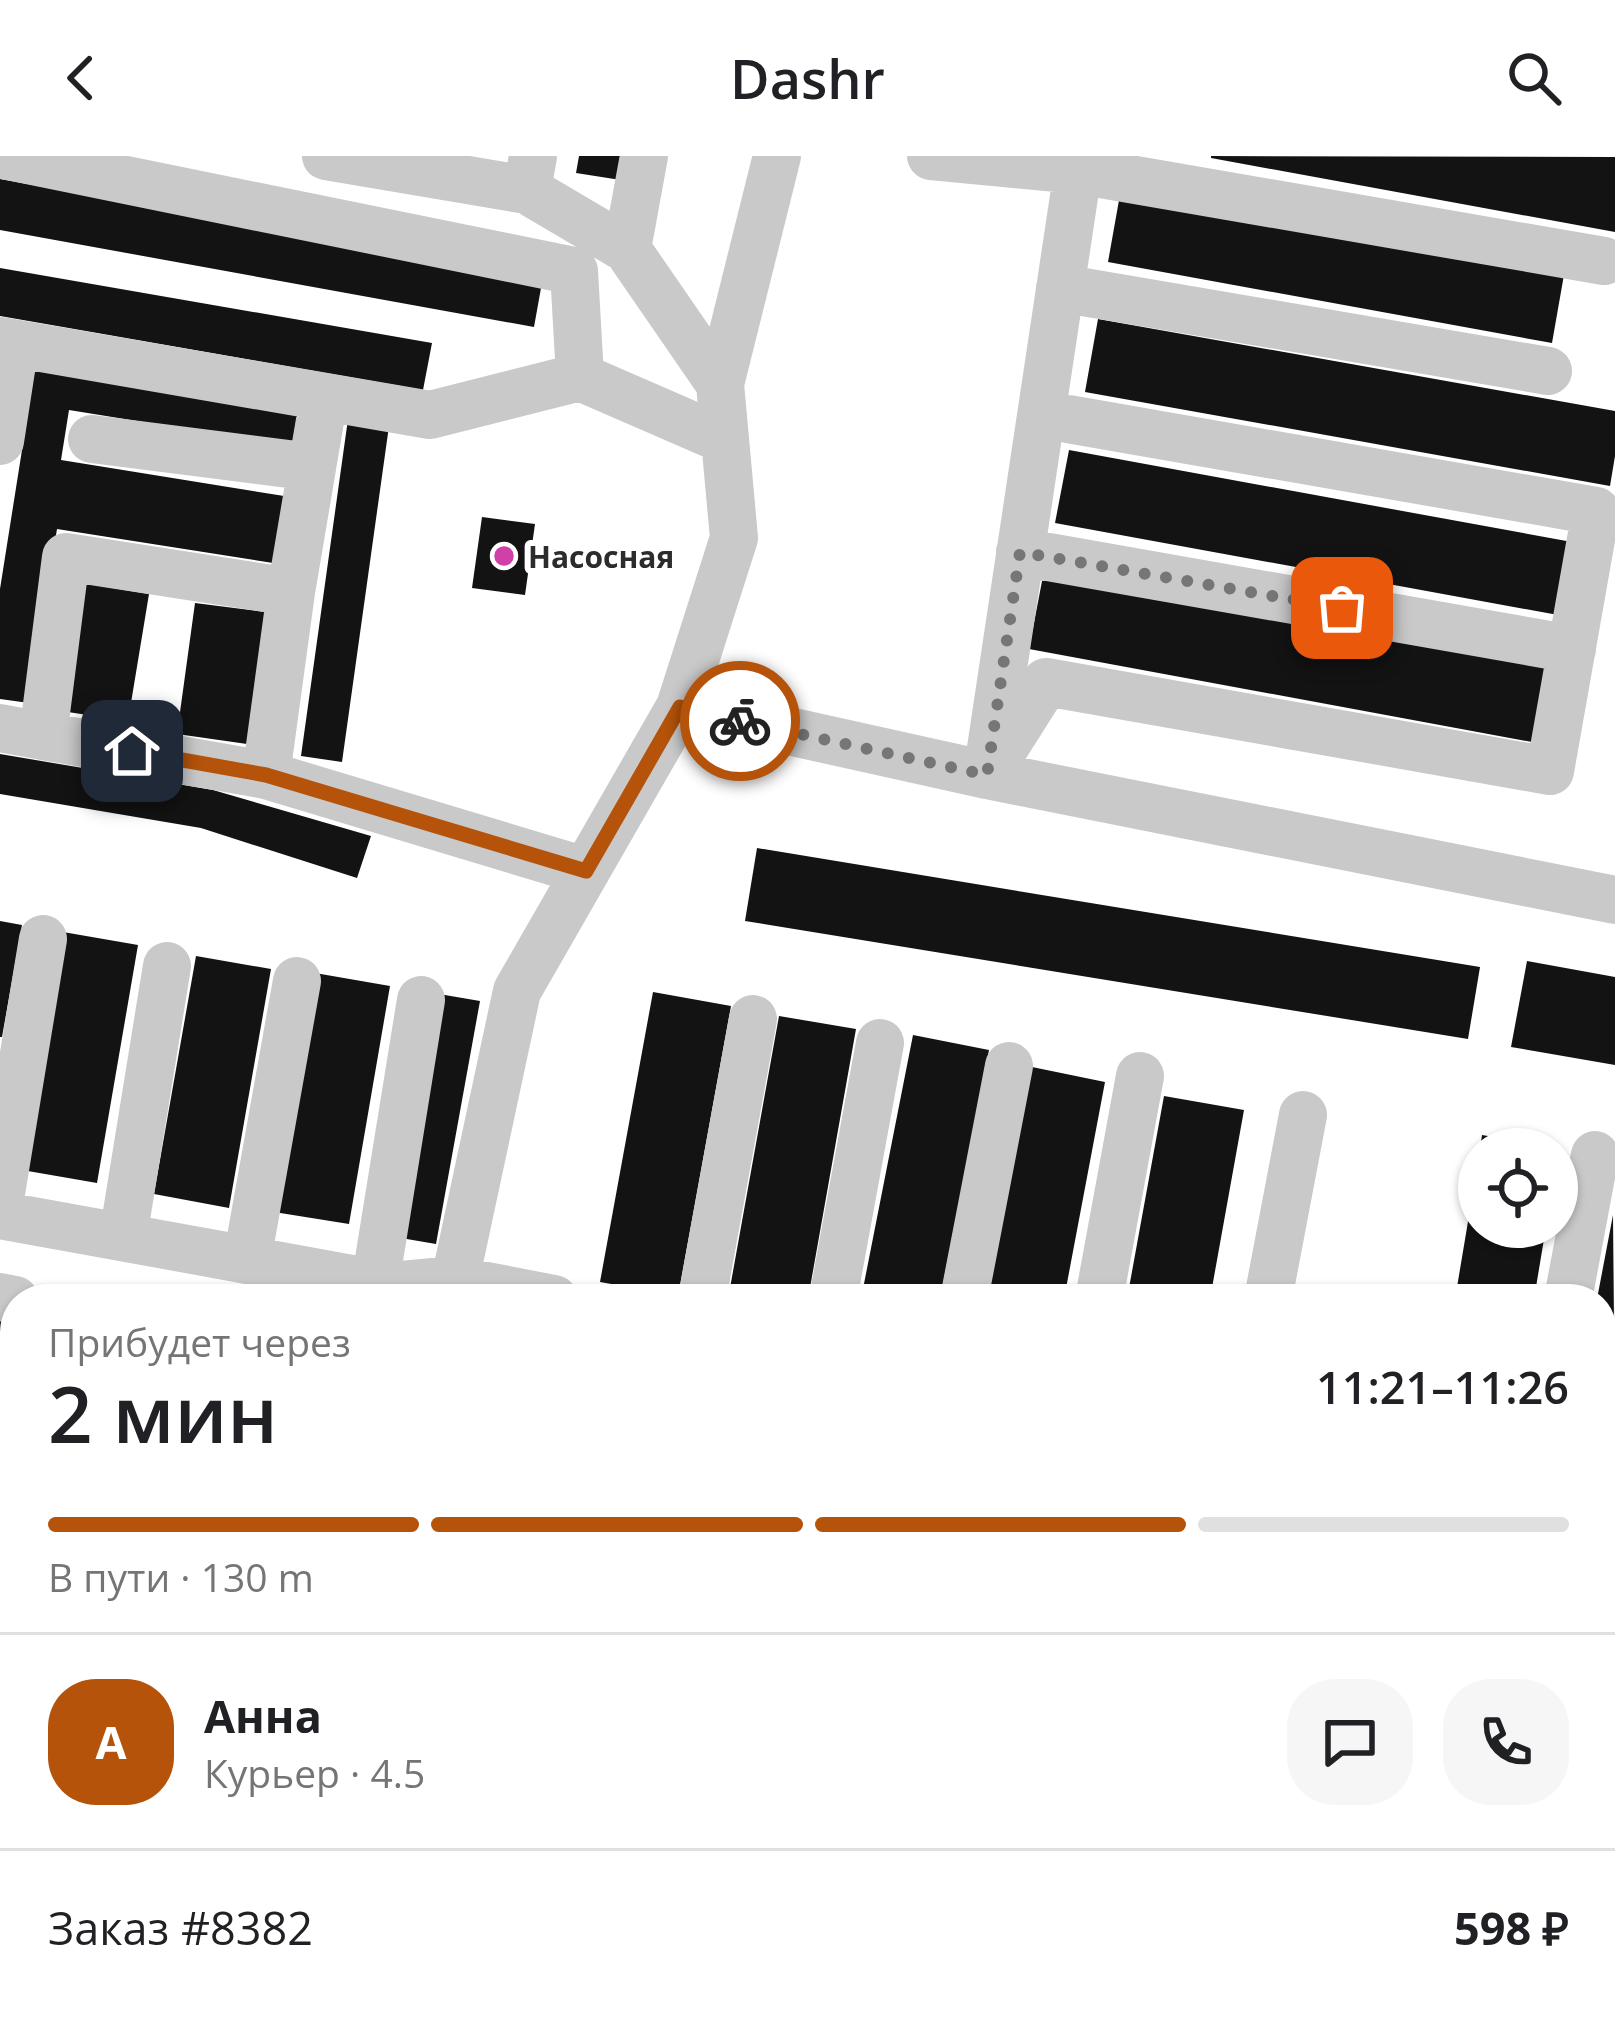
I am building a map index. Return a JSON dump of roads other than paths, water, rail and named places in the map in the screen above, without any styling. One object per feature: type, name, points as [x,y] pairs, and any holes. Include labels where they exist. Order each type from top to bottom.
[{"type":"street","points":[[8,156],[574,271],[580,377]]},
{"type":"street","points":[[326,156],[530,173],[627,249],[720,384]]},
{"type":"street","points":[[627,249],[644,156]]},
{"type":"street","points":[[454,1284],[517,991],[680,707],[734,538],[720,384],[777,156]]},
{"type":"street","points":[[932,156],[1080,163],[1604,261]]},
{"type":"street","points":[[987,775],[1080,163]]},
{"type":"street","points":[[1060,288],[1548,370]]},
{"type":"street","points":[[0,441],[7,343],[430,415],[580,377],[725,440]]},
{"type":"street","points":[[266,775],[324,398]]},
{"type":"street","points":[[987,775],[1046,682],[1550,771],[1596,511],[1068,419]]},
{"type":"street","points":[[92,439],[313,467]]},
{"type":"street","points":[[1020,552],[1572,649]]},
{"type":"street","points":[[292,592],[66,557],[22,732],[266,775],[586,871]]},
{"type":"street","points":[[680,707],[987,775],[1615,900]]},
{"type":"street","points":[[0,1199],[43,939]]},
{"type":"street","points":[[123,1237],[167,966]]},
{"type":"street","points":[[247,1260],[297,981]]},
{"type":"street","points":[[376,1283],[421,1000]]},
{"type":"street","points":[[705,1284],[753,1019]]},
{"type":"street","points":[[836,1284],[880,1043]]},
{"type":"street","points":[[967,1284],[1009,1066]]},
{"type":"street","points":[[1102,1284],[1140,1076]]},
{"type":"street","points":[[1271,1284],[1303,1115]]},
{"type":"street","points":[[1571,1284],[1595,1155]]},
{"type":"street","points":[[0,1215],[381,1284]]},
{"type":"place","name":"Насосная","points":[[504,556]]}]
